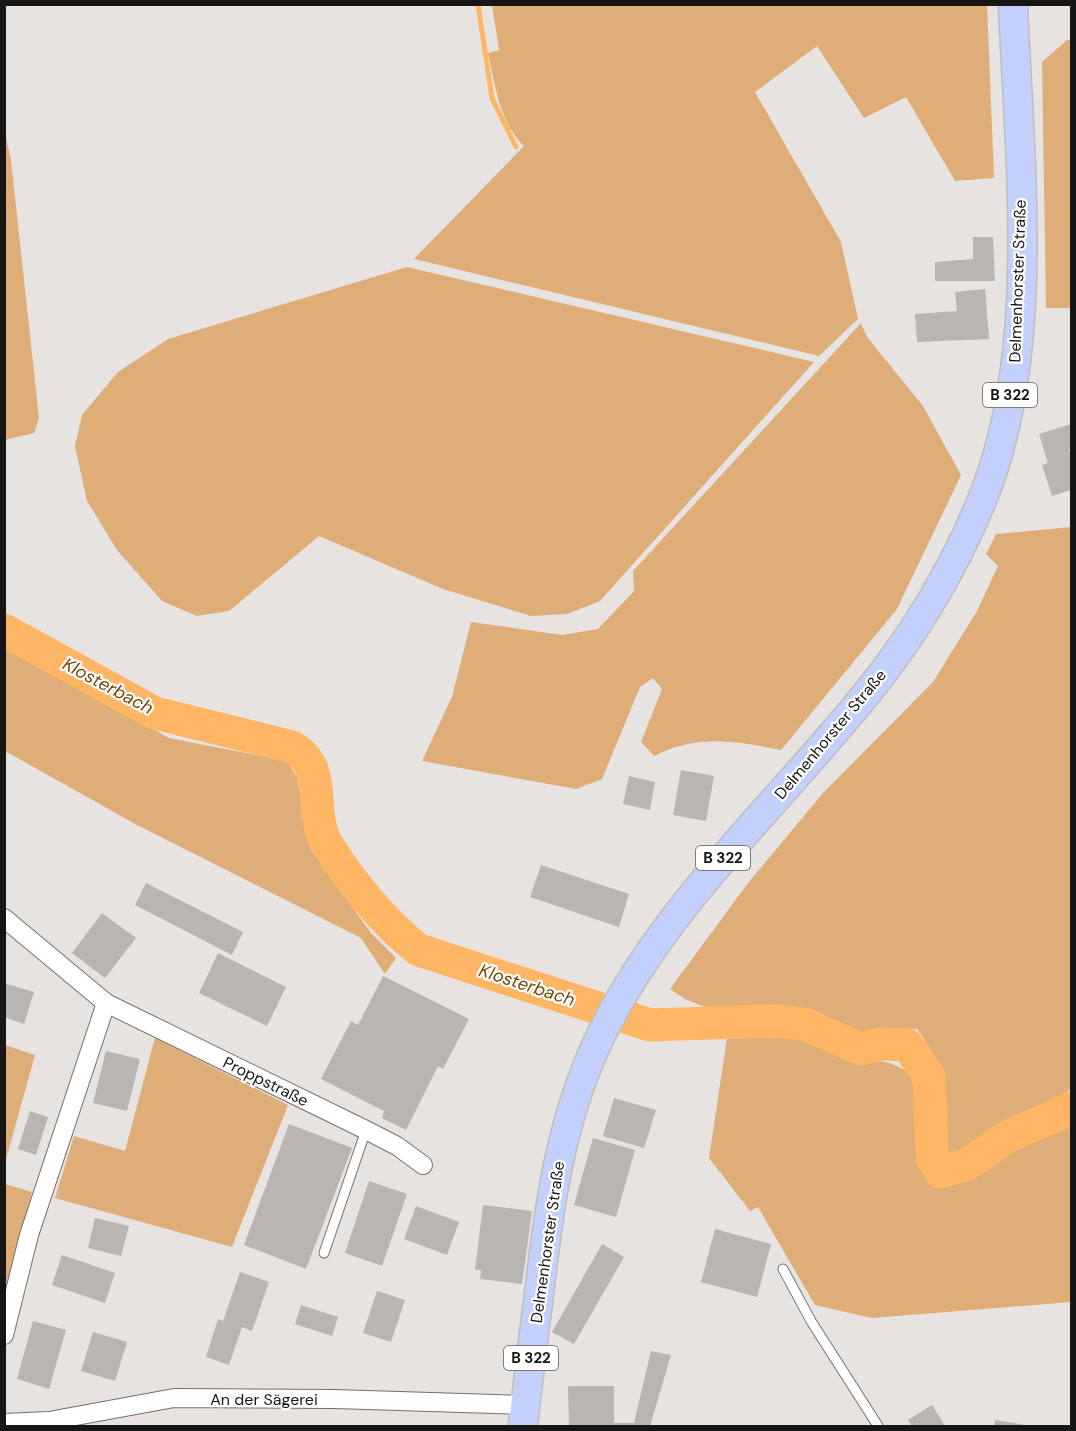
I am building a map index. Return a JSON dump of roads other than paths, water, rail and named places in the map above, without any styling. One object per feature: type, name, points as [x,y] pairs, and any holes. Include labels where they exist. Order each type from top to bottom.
[{"type":"main road","name":"Delmenhorster Straße","points":[[524,1416],[555,1178],[572,1108],[605,1027],[647,957],[692,897],[879,679],[946,575],[984,496],[1008,406],[1019,327],[1021,210],[1013,4]]},
{"type":"street","name":"Proppstraße","points":[[4,918],[106,1003],[366,1130],[397,1146],[423,1165]]},
{"type":"street","points":[[4,1335],[29,1235],[106,1003]]},
{"type":"street","name":"An der Sägerei","points":[[4,1422],[49,1421],[174,1398],[343,1399],[524,1416]]},
{"type":"lane","points":[[324,1252],[366,1130]]},
{"type":"lane","points":[[783,1269],[811,1321],[878,1426]]},
{"type":"waterway","points":[[478,4],[492,98],[516,147]]},
{"type":"waterway","name":"Klosterbach","points":[[4,630],[155,713],[292,747],[311,766],[315,778],[321,830],[326,842],[368,900],[406,940],[419,950],[650,1025],[775,1021],[804,1024],[861,1049],[882,1044],[907,1045],[929,1076],[932,1157],[941,1172],[968,1164],[1007,1137],[1072,1108]]}]
